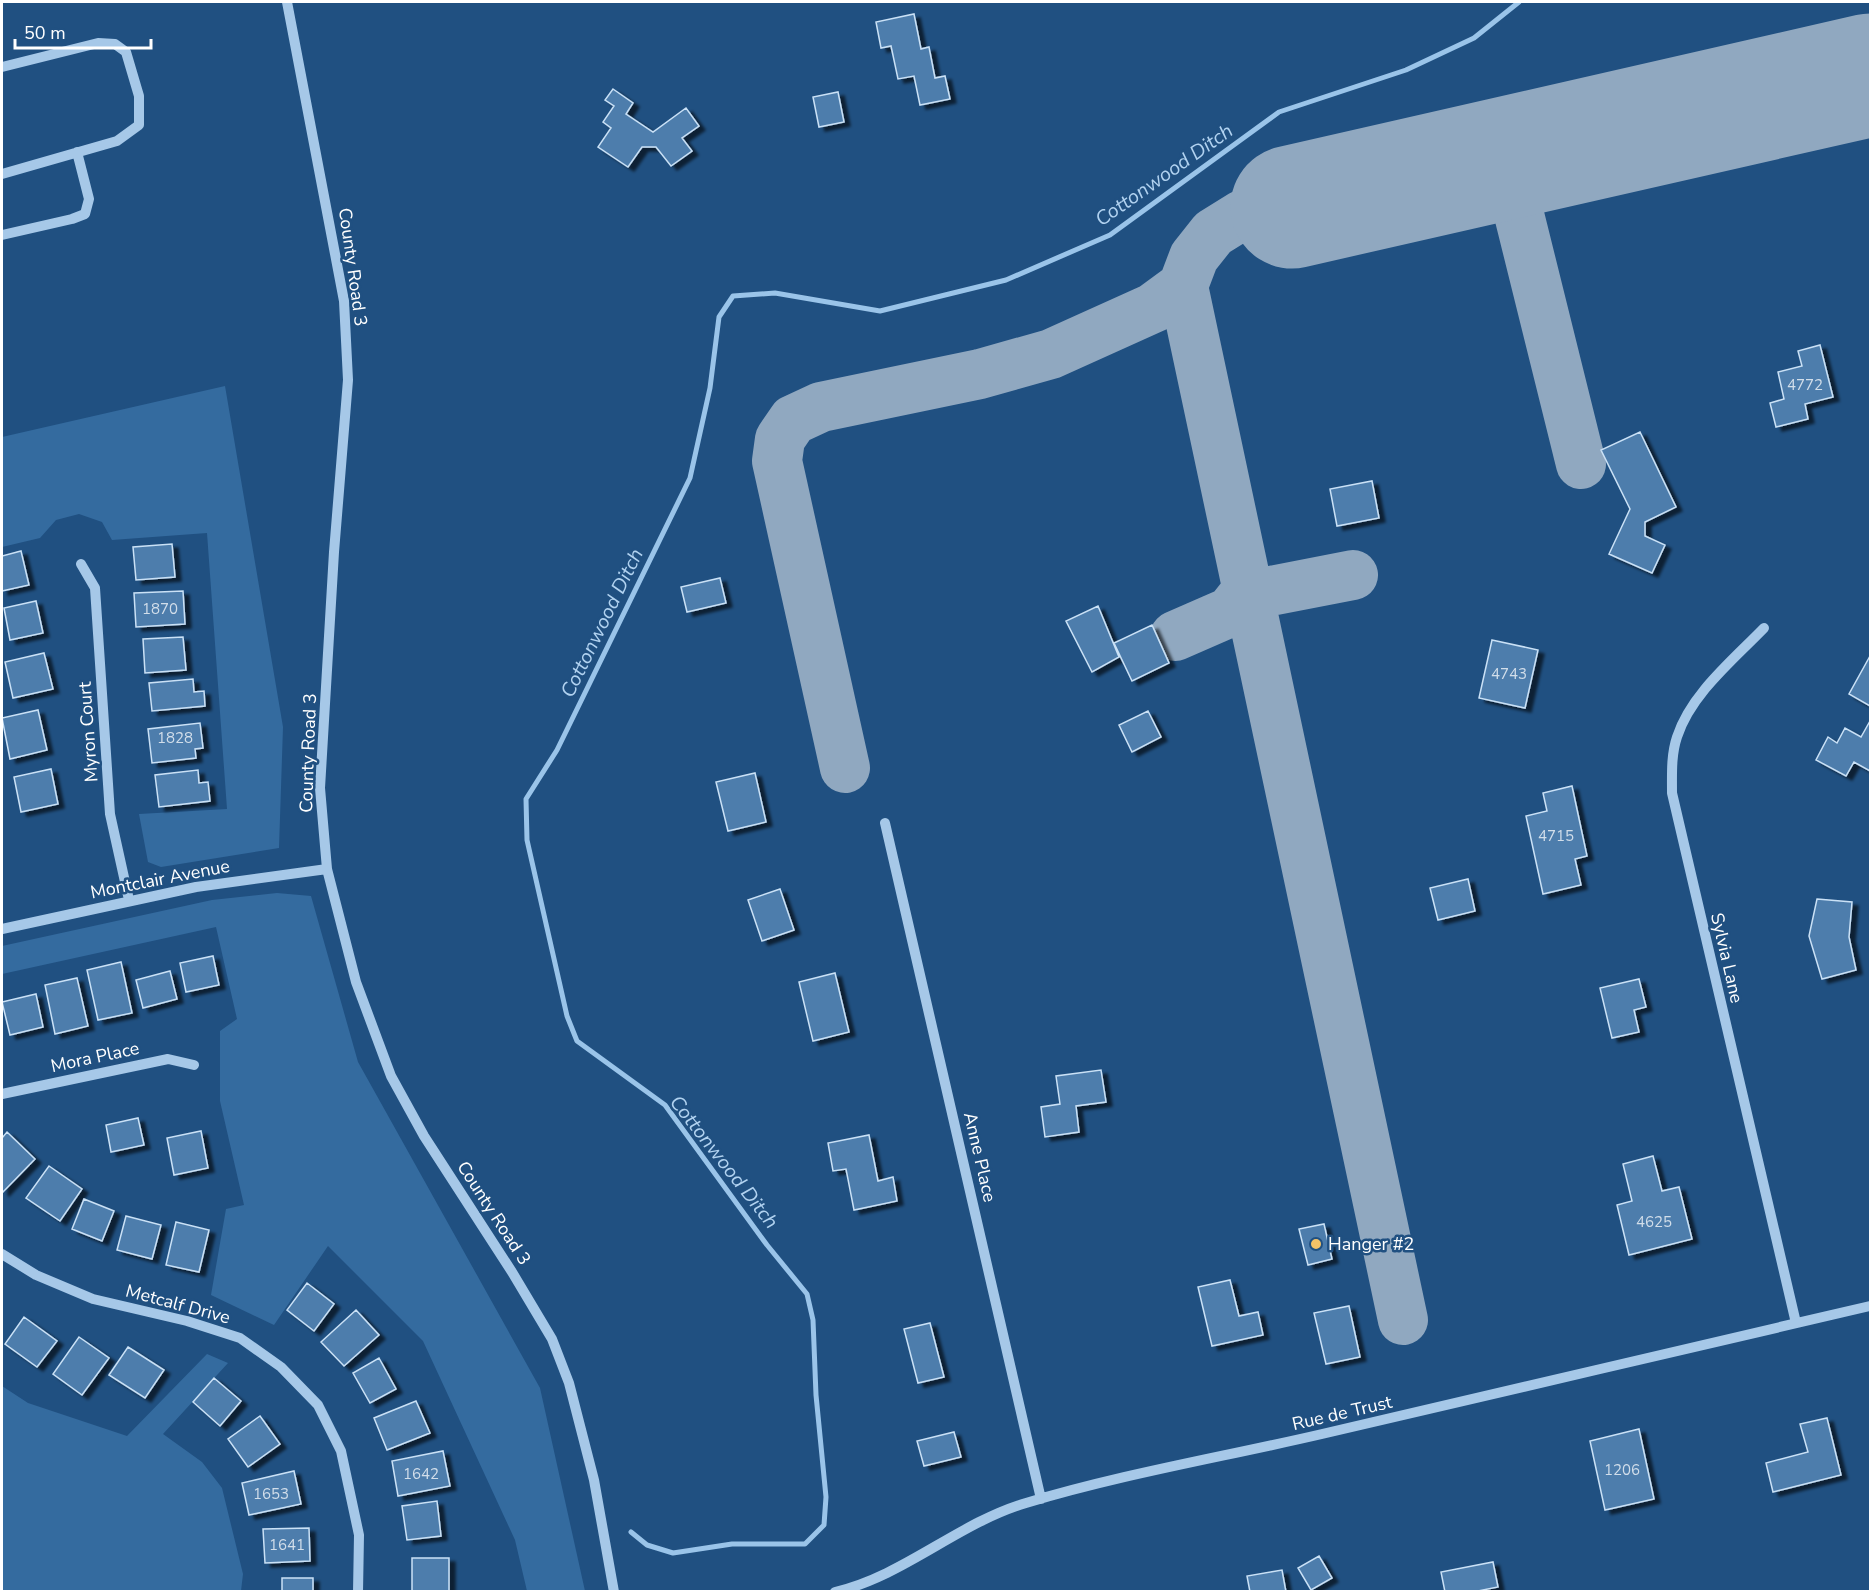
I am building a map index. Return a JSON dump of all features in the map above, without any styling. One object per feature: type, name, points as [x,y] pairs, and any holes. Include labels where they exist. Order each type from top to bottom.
[{"type":"street","name":"County Road 3","points":[[287,2],[344,301],[348,380],[334,552],[320,788],[327,869],[357,982],[391,1076],[424,1136],[512,1272],[552,1339],[569,1383],[594,1480],[614,1592]]},
{"type":"street","points":[[2,67],[98,43],[115,44],[126,52],[139,96],[139,125],[117,141],[2,174]]},
{"type":"street","points":[[2,236],[85,214],[89,199],[77,152]]},
{"type":"street","name":"Myron Court","points":[[81,564],[95,588],[110,814],[129,900]]},
{"type":"street","name":"Sylvia Lane","points":[[1764,628],[1710,685],[1685,717],[1677,738],[1672,762],[1672,793],[1796,1323]]},
{"type":"street","name":"Anne Place","points":[[885,823],[1041,1499]]},
{"type":"street","name":"Montclair Avenue","points":[[2,929],[196,887],[327,869]]},
{"type":"street","name":"Mora Place","points":[[2,1094],[168,1059],[194,1065]]},
{"type":"street","name":"Metcalf Drive","points":[[2,1254],[36,1275],[93,1299],[187,1321],[240,1338],[281,1367],[318,1405],[341,1451],[359,1535],[358,1592]]},
{"type":"street","name":"Rue de Trust","points":[[835,1592],[859,1586],[896,1569],[984,1518],[1041,1499],[1870,1306]]},
{"type":"shaded area","points":[[225,386],[283,727],[279,848],[161,867],[148,862],[139,814],[227,809],[207,533],[112,540],[102,522],[79,514],[56,520],[40,538],[2,547],[2,437]]},
{"type":"shaded area","points":[[277,893],[311,896],[358,1062],[540,1388],[585,1591],[527,1591],[515,1540],[423,1341],[328,1246],[274,1325],[211,1295],[226,1209],[244,1205],[220,1101],[220,1031],[237,1019],[216,927],[2,974],[2,946],[212,900]]},
{"type":"shaded area","points":[[207,1354],[228,1363],[163,1434],[202,1462],[222,1488],[243,1574],[241,1591],[2,1591],[2,1386],[28,1403],[127,1436]]},
{"type":"building","points":[[914,14],[921,49],[929,47],[935,78],[945,76],[950,99],[920,105],[914,76],[898,79],[891,46],[881,48],[876,22]]},
{"type":"building","points":[[613,89],[633,103],[626,114],[653,132],[686,108],[699,126],[682,138],[692,151],[671,166],[656,147],[642,147],[628,167],[598,147],[611,128],[603,122],[614,106],[605,100]]},
{"type":"building","points":[[838,92],[844,122],[819,127],[813,97]]},
{"type":"building","points":[[1820,345],[1833,397],[1805,404],[1808,419],[1776,427],[1770,403],[1784,399],[1778,372],[1802,366],[1798,351]]},
{"type":"building","points":[[1640,432],[1676,507],[1645,522],[1645,536],[1665,545],[1652,573],[1609,554],[1630,509],[1601,450]]},
{"type":"building","points":[[1372,481],[1379,518],[1337,526],[1330,489]]},
{"type":"building","points":[[172,544],[175,577],[136,580],[133,547]]},
{"type":"building","points":[[21,551],[29,585],[2,591],[2,556]]},
{"type":"building","points":[[720,578],[726,603],[687,612],[681,587]]},
{"type":"building","points":[[183,591],[185,624],[136,627],[134,593]]},
{"type":"building","points":[[36,601],[43,633],[10,640],[4,608]]},
{"type":"building","points":[[1098,606],[1119,657],[1092,672],[1066,621]]},
{"type":"building","points":[[1152,625],[1169,663],[1132,681],[1114,643]]},
{"type":"building","points":[[183,637],[186,670],[145,673],[143,639]]},
{"type":"building","points":[[1492,640],[1538,650],[1525,708],[1479,698]]},
{"type":"building","points":[[44,653],[53,689],[13,698],[5,662]]},
{"type":"building","points":[[1870,656],[1870,706],[1849,694]]},
{"type":"building","points":[[193,679],[194,692],[204,691],[205,706],[152,711],[149,683]]},
{"type":"building","points":[[38,710],[47,750],[10,759],[2,718]]},
{"type":"building","points":[[1148,711],[1161,737],[1132,752],[1119,725]]},
{"type":"building","points":[[1870,721],[1870,771],[1854,762],[1846,776],[1816,760],[1828,737],[1837,743],[1845,728],[1861,737]]},
{"type":"building","points":[[200,723],[203,748],[195,749],[196,758],[152,763],[148,729]]},
{"type":"building","points":[[51,769],[58,804],[21,812],[14,777]]},
{"type":"building","points":[[198,770],[199,783],[208,782],[210,801],[159,807],[155,775]]},
{"type":"building","points":[[755,773],[766,822],[728,831],[716,782]]},
{"type":"building","points":[[1572,786],[1587,856],[1575,859],[1581,885],[1543,894],[1526,816],[1547,811],[1543,793]]},
{"type":"building","points":[[1468,879],[1475,911],[1438,920],[1430,888]]},
{"type":"building","points":[[780,889],[794,930],[762,941],[748,900]]},
{"type":"building","points":[[1817,899],[1852,902],[1849,937],[1856,970],[1822,979],[1809,936]]},
{"type":"building","points":[[213,956],[219,985],[186,992],[180,963]]},
{"type":"building","points":[[121,962],[132,1013],[98,1020],[87,970]]},
{"type":"building","points":[[170,971],[177,999],[143,1008],[136,980]]},
{"type":"building","points":[[835,973],[849,1032],[813,1041],[799,982]]},
{"type":"building","points":[[77,978],[88,1026],[55,1034],[45,985]]},
{"type":"building","points":[[1639,979],[1646,1007],[1634,1010],[1639,1032],[1612,1038],[1600,988]]},
{"type":"building","points":[[36,994],[43,1027],[10,1035],[2,1002]]},
{"type":"building","points":[[1101,1070],[1106,1102],[1076,1106],[1079,1132],[1045,1137],[1041,1107],[1060,1104],[1056,1076]]},
{"type":"building","points":[[138,1118],[144,1145],[111,1152],[106,1125]]},
{"type":"building","points":[[201,1131],[208,1168],[174,1175],[167,1138]]},
{"type":"building","points":[[7,1132],[35,1159],[3,1192],[2,1138]]},
{"type":"building","points":[[869,1135],[878,1181],[893,1177],[897,1201],[854,1210],[846,1169],[833,1171],[828,1143]]},
{"type":"building","points":[[1653,1156],[1662,1191],[1679,1187],[1692,1239],[1629,1255],[1617,1205],[1632,1201],[1623,1164]]},
{"type":"building","points":[[49,1166],[82,1189],[60,1221],[26,1198]]},
{"type":"building","points":[[84,1199],[114,1211],[102,1241],[72,1229]]},
{"type":"building","points":[[126,1216],[161,1225],[152,1259],[117,1250]]},
{"type":"building","points":[[176,1222],[209,1230],[199,1272],[166,1265]]},
{"type":"building","name":"Hanger #2","points":[[1324,1224],[1332,1259],[1308,1265],[1299,1229]]},
{"type":"building","points":[[1230,1280],[1239,1316],[1258,1312],[1263,1335],[1212,1346],[1198,1287]]},
{"type":"building","points":[[307,1283],[334,1304],[314,1331],[287,1310]]},
{"type":"building","points":[[1349,1306],[1360,1357],[1326,1364],[1314,1313]]},
{"type":"building","points":[[356,1310],[379,1335],[344,1366],[321,1342]]},
{"type":"building","points":[[24,1317],[57,1341],[37,1367],[5,1344]]},
{"type":"building","points":[[930,1323],[944,1377],[918,1383],[904,1329]]},
{"type":"building","points":[[79,1337],[109,1358],[82,1395],[53,1374]]},
{"type":"building","points":[[128,1347],[164,1370],[145,1398],[109,1375]]},
{"type":"building","points":[[379,1358],[396,1389],[370,1403],[353,1373]]},
{"type":"building","points":[[214,1378],[241,1401],[220,1426],[193,1402]]},
{"type":"building","points":[[416,1401],[430,1433],[387,1450],[374,1418]]},
{"type":"building","points":[[260,1416],[280,1444],[248,1467],[228,1439]]},
{"type":"building","points":[[1827,1418],[1841,1475],[1773,1492],[1766,1463],[1808,1452],[1800,1424]]},
{"type":"building","points":[[1639,1429],[1654,1499],[1605,1510],[1590,1441]]},
{"type":"building","points":[[954,1432],[961,1457],[924,1466],[917,1441]]},
{"type":"building","points":[[443,1451],[450,1486],[398,1496],[392,1461]]},
{"type":"building","points":[[294,1471],[301,1504],[249,1515],[242,1483]]},
{"type":"building","points":[[437,1501],[441,1536],[407,1540],[402,1506]]},
{"type":"building","points":[[309,1528],[310,1561],[265,1563],[263,1529]]},
{"type":"building","points":[[1319,1556],[1332,1578],[1311,1590],[1298,1568]]},
{"type":"building","points":[[412,1558],[449,1558],[449,1592],[412,1592]]},
{"type":"building","points":[[1493,1562],[1498,1587],[1473,1592],[1445,1592],[1441,1572]]},
{"type":"building","points":[[1282,1570],[1286,1592],[1250,1592],[1247,1576]]},
{"type":"building","points":[[282,1578],[313,1578],[313,1592],[282,1592]]},
{"type":"waterway","name":"Cottonwood Ditch","points":[[631,1532],[647,1545],[673,1553],[732,1544],[805,1544],[824,1525],[826,1497],[816,1395],[813,1320],[807,1294],[767,1245],[665,1105],[577,1041],[567,1016],[527,840],[526,799],[557,750],[690,478],[710,388],[719,317],[733,296],[775,293],[880,311],[1006,280],[1110,235],[1279,112],[1406,70],[1474,38],[1519,2]]},
{"type":"taxiway","points":[[1505,158],[1581,464]]},
{"type":"taxiway","points":[[1292,207],[1242,215],[1213,233],[1194,257],[1183,286],[1403,1320]]},
{"type":"taxiway","points":[[845,768],[777,461],[780,439],[793,420],[821,407],[980,374],[1051,354],[1153,308],[1183,286]]},
{"type":"taxiway","points":[[1250,595],[1353,575]]},
{"type":"taxiway","points":[[1175,636],[1230,612],[1249,588]]},
{"type":"runway","points":[[1292,207],[1870,75]]},
{"type":"place","name":"Hanger #2","points":[[1316,1244]]}]
